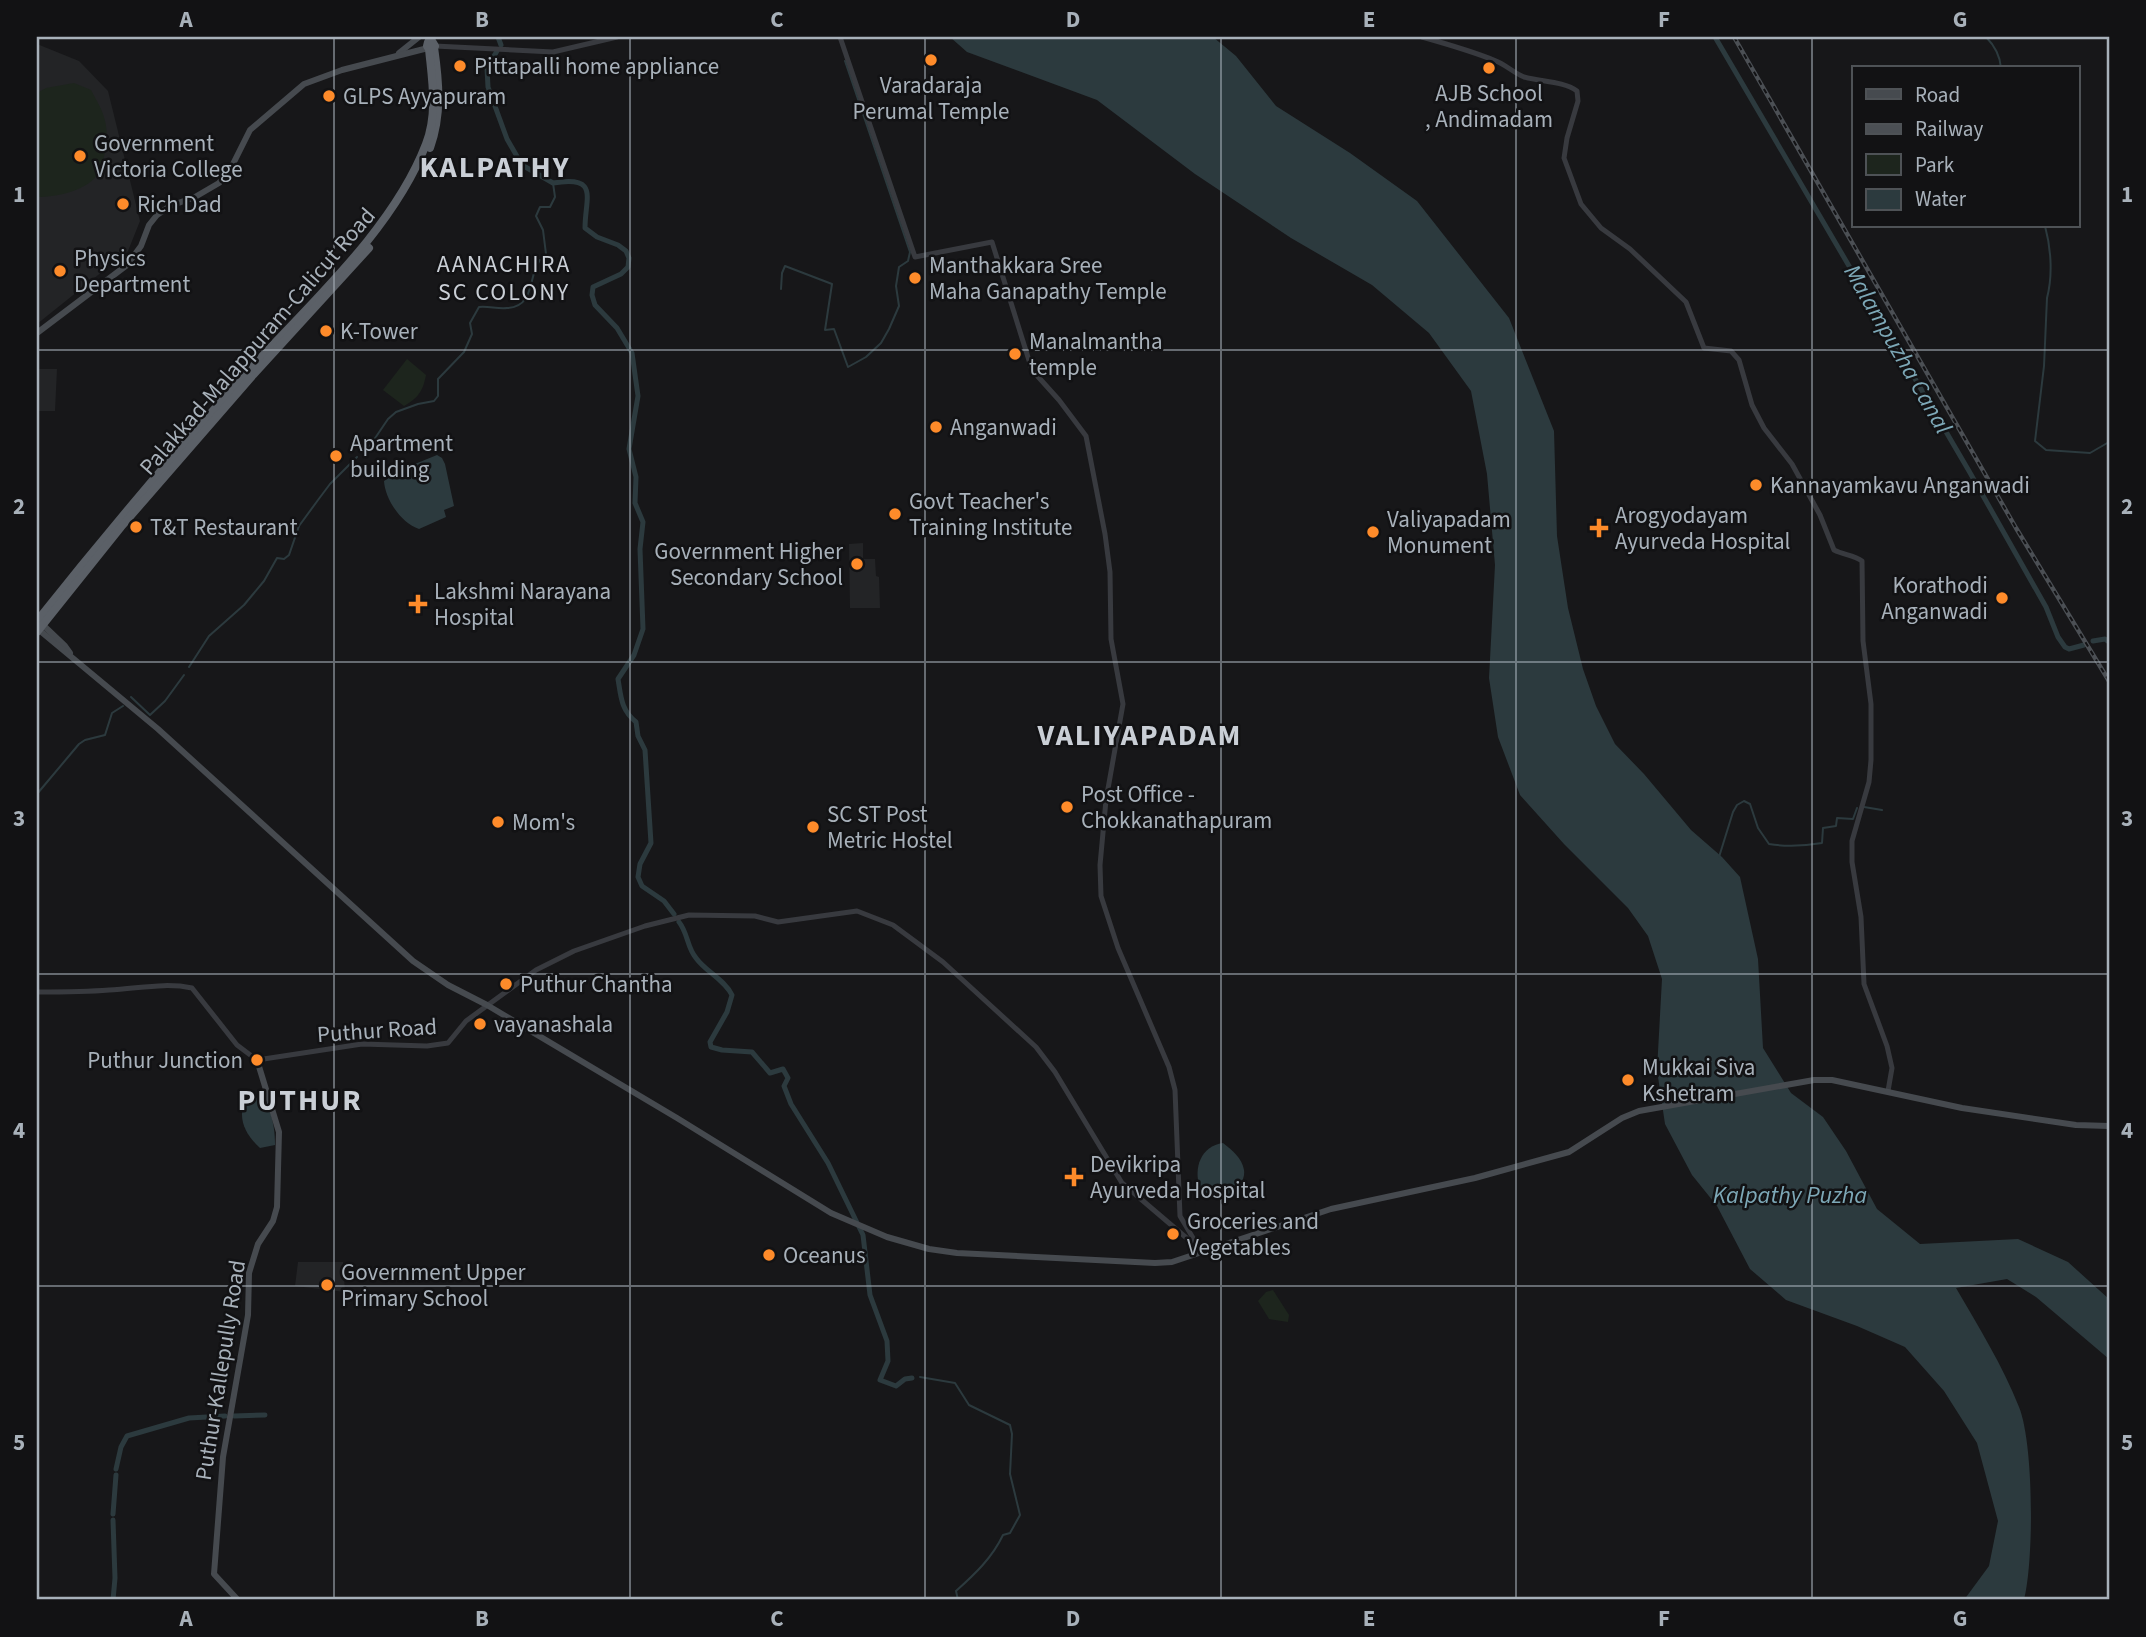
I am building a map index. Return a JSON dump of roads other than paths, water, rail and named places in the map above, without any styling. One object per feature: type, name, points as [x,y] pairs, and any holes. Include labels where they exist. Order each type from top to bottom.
[{"type":"highway","name":"Palakkad-Malappuram-Calicut Road","points":[[39,627],[144,499],[253,375],[358,262],[398,208],[422,167],[436,133],[439,88],[431,44]]},
{"type":"main road","points":[[391,58],[408,48],[419,37]]},
{"type":"main road","points":[[37,333],[127,265],[141,246],[156,215],[219,183],[230,170],[250,130],[304,84],[431,44]]},
{"type":"main road","points":[[39,627],[65,646],[71,655],[158,729],[413,961],[448,985],[487,1005],[677,1118],[831,1213],[908,1244],[957,1253],[1172,1262],[1331,1209],[1486,1175],[1569,1152],[1622,1118],[1650,1108],[1814,1080],[1832,1080],[1962,1108],[2076,1125],[2109,1126]]},
{"type":"main road","name":"Puthur-Kallepully Road","points":[[238,1600],[214,1574],[221,1475],[248,1315],[249,1273],[258,1244],[273,1221],[277,1208],[280,1165],[279,1132],[257,1060]]},
{"type":"street","points":[[431,44],[553,51],[617,37]]},
{"type":"street","points":[[840,37],[915,257],[992,242],[1032,370],[1086,436],[1105,534],[1110,572],[1111,639],[1124,704],[1106,800],[1100,864],[1101,896],[1118,948],[1169,1067],[1176,1097],[1180,1216],[1185,1228],[1203,1252]]},
{"type":"street","points":[[1422,37],[1468,49],[1505,65],[1516,74],[1570,86],[1577,91],[1578,100],[1564,158],[1581,204],[1601,229],[1630,249],[1686,302],[1704,348],[1731,351],[1739,360],[1752,405],[1764,428],[1791,464],[1820,516],[1834,550],[1862,561],[1863,641],[1871,704],[1871,760],[1869,782],[1853,841],[1852,862],[1861,918],[1864,984],[1887,1046],[1892,1068],[1888,1091]]},
{"type":"street","name":"Puthur Road","points":[[257,1060],[362,1044],[427,1046],[449,1043],[466,1021],[536,970],[574,951],[645,926],[689,915],[755,916],[778,922],[858,911],[893,925],[938,958],[1036,1047],[1055,1072],[1122,1183],[1203,1252]]},
{"type":"street","points":[[37,992],[155,986],[192,988],[237,1045],[257,1060]]},
{"type":"water","name":"Kalpathy Puzha","points":[[950,37],[1213,37],[1236,56],[1276,106],[1350,153],[1417,201],[1509,318],[1554,431],[1557,536],[1568,608],[1583,669],[1596,706],[1615,744],[1691,830],[1740,877],[1758,959],[1763,1048],[1791,1093],[1823,1117],[1846,1151],[1877,1209],[1920,1244],[2018,1239],[2068,1262],[2109,1299],[2109,1359],[2036,1297],[2007,1279],[1956,1288],[2006,1376],[2024,1424],[2030,1474],[2031,1532],[2024,1600],[1964,1600],[1989,1566],[1998,1521],[1977,1443],[1944,1391],[1905,1347],[1786,1300],[1750,1269],[1717,1206],[1692,1175],[1665,1124],[1657,1070],[1662,979],[1648,936],[1628,908],[1520,795],[1498,737],[1489,678],[1495,565],[1487,474],[1471,391],[1429,333],[1372,285],[1291,238],[1195,174],[1097,100],[967,52]]},
{"type":"water","points":[[437,455],[445,464],[454,506],[444,510],[446,517],[419,529],[406,521],[395,509],[387,495],[384,481],[405,468]]},
{"type":"water","points":[[261,1096],[270,1112],[275,1145],[260,1148],[247,1133],[242,1109],[244,1102]]},
{"type":"water","points":[[1223,1143],[1239,1158],[1244,1175],[1241,1184],[1234,1191],[1217,1197],[1200,1188],[1198,1166],[1209,1148]]},
{"type":"waterway","points":[[498,37],[501,45]]},
{"type":"waterway","name":"Malampuzha Canal","points":[[1715,37],[1969,471],[2046,607],[2058,637],[2069,649],[2084,645]]},
{"type":"waterway","points":[[1986,37],[1996,51],[2001,66]]},
{"type":"waterway","points":[[497,51],[487,68],[488,87],[507,139],[522,165],[553,183],[568,181],[584,186],[587,191],[585,228],[597,237],[618,245],[626,251],[629,258],[628,267],[621,274],[593,287],[592,295],[595,305],[617,328],[632,353],[638,396],[629,449],[636,477],[635,503],[643,522],[640,549],[643,629],[634,655],[618,679],[622,703],[636,722],[638,736],[645,750],[651,843],[640,864],[638,877],[642,886],[664,901],[674,914]]},
{"type":"waterway","points":[[781,289],[785,266],[832,284],[825,330],[834,329],[848,367],[866,357],[881,343],[899,306],[896,286],[899,267],[908,261],[910,252],[845,61]]},
{"type":"waterway","points":[[546,254],[543,230],[536,216],[540,207],[550,207],[555,197],[553,183]]},
{"type":"waterway","points":[[2045,228],[2051,271],[2035,441],[2046,450],[2090,453],[2109,442]]},
{"type":"waterway","points":[[365,453],[388,419],[396,412],[434,401],[438,396],[438,379],[464,352],[472,334],[470,323],[479,307],[507,308],[523,302],[540,260]]},
{"type":"waterway","points":[[189,667],[209,636],[244,605],[264,581],[277,558],[284,559],[289,555],[299,526],[330,484],[357,457]]},
{"type":"waterway","name":"Malampuzha Canal","points":[[2093,641],[2105,639],[2109,642]]},
{"type":"waterway","points":[[131,697],[150,715],[165,701],[184,675]]},
{"type":"waterway","points":[[37,794],[79,744],[105,735],[112,713],[123,706]]},
{"type":"waterway","points":[[1719,857],[1733,812],[1737,805],[1744,801],[1750,804],[1758,828],[1769,844],[1782,846],[1822,843],[1823,828],[1836,826],[1837,818],[1853,819],[1857,808]]},
{"type":"waterway","points":[[1864,807],[1882,810]]},
{"type":"waterway","points":[[679,922],[693,954],[732,995],[727,1012],[710,1042],[711,1047],[752,1052],[770,1073],[783,1069],[788,1078],[784,1086],[791,1104],[828,1163],[863,1235],[870,1295],[887,1341],[888,1361],[880,1380],[896,1386],[905,1379],[912,1378]]},
{"type":"waterway","points":[[920,1377],[955,1383],[969,1405],[1010,1425],[1012,1434],[1010,1474],[1020,1515],[1010,1533],[1003,1535],[988,1558],[956,1591],[958,1600]]},
{"type":"waterway","points":[[234,1416],[265,1415]]},
{"type":"waterway","points":[[116,1469],[121,1447],[127,1436],[189,1418],[225,1416]]},
{"type":"waterway","points":[[113,1514],[116,1475]]},
{"type":"waterway","points":[[113,1520],[113,1600]]},
{"type":"railway","points":[[1734,37],[2016,528],[2109,681]]},
{"type":"place","name":"Varadaraja Perumal Temple","points":[[931,60]]},
{"type":"place","name":"Pittapalli home appliance","points":[[460,66]]},
{"type":"place","name":"AJB School , Andimadam","points":[[1489,68]]},
{"type":"place","name":"GLPS Ayyapuram","points":[[329,96]]},
{"type":"place","name":"Government Victoria College","points":[[80,156]]},
{"type":"place","name":"Rich Dad","points":[[123,204]]},
{"type":"place","name":"Physics Department","points":[[60,271]]},
{"type":"place","name":"Manthakkara Sree Maha Ganapathy Temple","points":[[915,278]]},
{"type":"place","name":"K-Tower","points":[[326,331]]},
{"type":"place","name":"Manalmantha temple","points":[[1015,354]]},
{"type":"place","name":"Anganwadi","points":[[936,427]]},
{"type":"place","name":"Apartment building","points":[[336,456]]},
{"type":"place","name":"Kannayamkavu Anganwadi","points":[[1756,485]]},
{"type":"place","name":"Govt Teacher's Training Institute","points":[[895,514]]},
{"type":"place","name":"T&T Restaurant","points":[[136,527]]},
{"type":"place","name":"Arogyodayam Ayurveda Hospital","points":[[1599,528]]},
{"type":"place","name":"Valiyapadam Monument","points":[[1373,532]]},
{"type":"place","name":"Government Higher Secondary School","points":[[857,564]]},
{"type":"place","name":"Korathodi Anganwadi","points":[[2002,598]]},
{"type":"place","name":"Lakshmi Narayana Hospital","points":[[418,604]]},
{"type":"place","name":"Post Office - Chokkanathapuram","points":[[1067,807]]},
{"type":"place","name":"Mom's","points":[[498,822]]},
{"type":"place","name":"SC ST Post Metric Hostel","points":[[813,827]]},
{"type":"place","name":"Puthur Chantha","points":[[506,984]]},
{"type":"place","name":"vayanashala","points":[[480,1024]]},
{"type":"place","name":"Puthur Junction","points":[[257,1060]]},
{"type":"place","name":"Mukkai Siva Kshetram","points":[[1628,1080]]},
{"type":"place","name":"Devikripa Ayurveda Hospital","points":[[1074,1177]]},
{"type":"place","name":"Groceries and Vegetables","points":[[1173,1234]]},
{"type":"place","name":"Oceanus","points":[[769,1255]]},
{"type":"place","name":"Government Upper Primary School","points":[[327,1285]]},
{"type":"district","name":"KALPATHY","points":[[495,167]]},
{"type":"district","name":"AANACHIRA SC COLONY","points":[[504,278]]},
{"type":"district","name":"VALIYAPADAM","points":[[1140,735]]},
{"type":"district","name":"PUTHUR","points":[[300,1100]]}]
